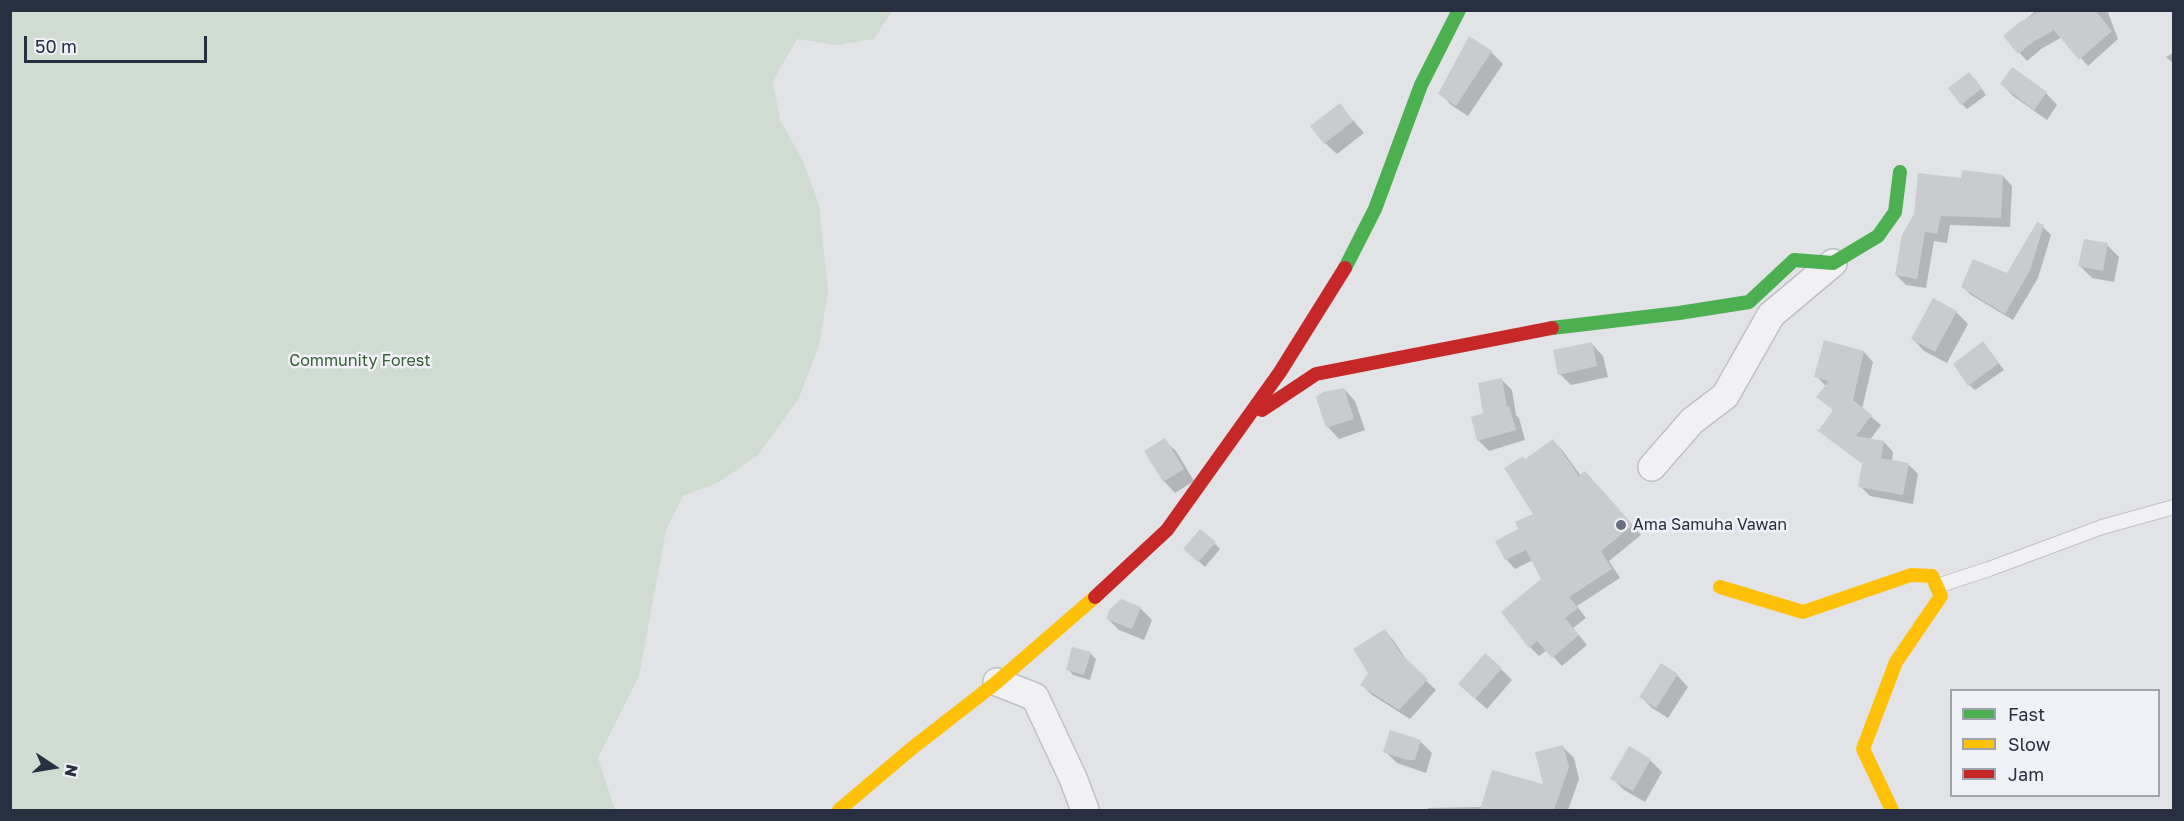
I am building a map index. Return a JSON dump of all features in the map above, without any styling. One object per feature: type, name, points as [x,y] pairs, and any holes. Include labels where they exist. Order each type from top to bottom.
[{"type":"street","points":[[839,810],[910,748],[997,682],[1065,625],[1167,530],[1280,372],[1337,283],[1375,209],[1421,85],[1459,10]]},
{"type":"street","points":[[1652,467],[1692,421],[1725,396],[1771,315],[1833,263],[1878,236],[1895,212],[1900,172]]},
{"type":"street","points":[[1244,423],[1316,374],[1544,329],[1679,314],[1749,302],[1794,260],[1833,263]]},
{"type":"street","points":[[1720,587],[1803,612],[1911,575],[1932,576],[1941,596],[1896,662],[1863,749],[1892,810]]},
{"type":"street","points":[[997,682],[1035,697],[1073,778],[1085,810]]},
{"type":"lane","points":[[1936,586],[2102,527],[2174,507]]},
{"type":"green space","name":"Community Forest","points":[[10,11],[892,11],[874,39],[837,45],[797,39],[773,81],[780,120],[803,161],[819,205],[828,292],[819,345],[799,398],[758,455],[719,482],[683,496],[666,530],[639,676],[598,758],[615,810],[11,810]]},
{"type":"building","points":[[2037,10],[2095,10],[2112,31],[2079,60],[2054,30],[2018,54],[2003,36],[2020,22],[2038,12]]},
{"type":"building","points":[[1469,36],[1492,51],[1456,106],[1438,94]]},
{"type":"building","points":[[2012,67],[2047,92],[2034,110],[2000,84]]},
{"type":"building","points":[[1969,72],[1982,88],[1961,105],[1948,88]]},
{"type":"building","points":[[1340,103],[1353,121],[1324,144],[1310,126]]},
{"type":"building","points":[[1962,170],[2003,175],[2001,218],[1941,216],[1937,234],[1925,232],[1917,279],[1895,275],[1902,235],[1914,214],[1918,173],[1961,178]]},
{"type":"building","points":[[2037,222],[2044,225],[2030,270],[2005,314],[1961,287],[1973,259],[2007,273]]},
{"type":"building","points":[[2084,239],[2108,243],[2103,271],[2078,266]]},
{"type":"building","points":[[1933,298],[1957,311],[1935,352],[1911,339]]},
{"type":"building","points":[[1824,340],[1864,351],[1853,400],[1872,415],[1856,436],[1884,441],[1881,458],[1909,463],[1903,495],[1858,487],[1862,463],[1815,429],[1819,430],[1833,410],[1816,397],[1829,381],[1814,377]]},
{"type":"building","points":[[1983,341],[1999,363],[1968,386],[1953,364]]},
{"type":"building","points":[[1592,342],[1597,366],[1558,375],[1553,350]]},
{"type":"building","points":[[1502,378],[1507,407],[1509,406],[1516,430],[1477,441],[1471,417],[1483,413],[1478,383]]},
{"type":"building","points":[[1344,388],[1354,419],[1326,428],[1316,397],[1323,392]]},
{"type":"building","points":[[1165,438],[1184,469],[1163,482],[1144,451]]},
{"type":"building","points":[[1553,439],[1579,476],[1585,471],[1633,525],[1601,551],[1612,569],[1569,597],[1578,608],[1565,618],[1579,635],[1552,658],[1537,641],[1529,648],[1501,612],[1541,579],[1526,550],[1505,560],[1495,541],[1518,529],[1515,522],[1533,514],[1504,468],[1523,456],[1524,460]]},
{"type":"building","points":[[1200,529],[1216,542],[1198,562],[1183,549]]},
{"type":"building","points":[[1121,599],[1141,607],[1132,629],[1106,619],[1110,609]]},
{"type":"building","points":[[1385,629],[1401,654],[1428,679],[1399,710],[1360,685],[1368,673],[1353,649]]},
{"type":"building","points":[[1072,647],[1091,652],[1084,675],[1066,670]]},
{"type":"building","points":[[1485,653],[1502,668],[1475,699],[1458,684]]},
{"type":"building","points":[[1661,663],[1678,674],[1656,708],[1639,697]]},
{"type":"building","points":[[1390,730],[1421,740],[1415,760],[1407,760],[1383,752]]},
{"type":"building","points":[[1563,745],[1569,767],[1554,810],[1480,810],[1492,770],[1543,784],[1535,752]]},
{"type":"building","points":[[1629,746],[1651,759],[1633,791],[1610,779]]},
{"type":"traffic: fast","points":[[1345,268],[1375,209],[1421,85],[1459,10]]},
{"type":"traffic: fast","points":[[1552,328],[1749,302],[1794,260],[1833,263],[1878,236],[1895,212],[1900,172]]},
{"type":"traffic: slow","points":[[1720,587],[1803,612],[1911,575],[1932,576],[1941,596],[1896,662],[1863,749],[1892,810]]},
{"type":"traffic: slow","points":[[839,810],[911,749],[997,682],[1095,597]]},
{"type":"traffic: jam","points":[[1095,597],[1167,530],[1280,372],[1345,268]]},
{"type":"traffic: jam","points":[[1262,410],[1316,374],[1552,328]]},
{"type":"place","name":"Ama Samuha Vawan","points":[[1621,525]]}]
